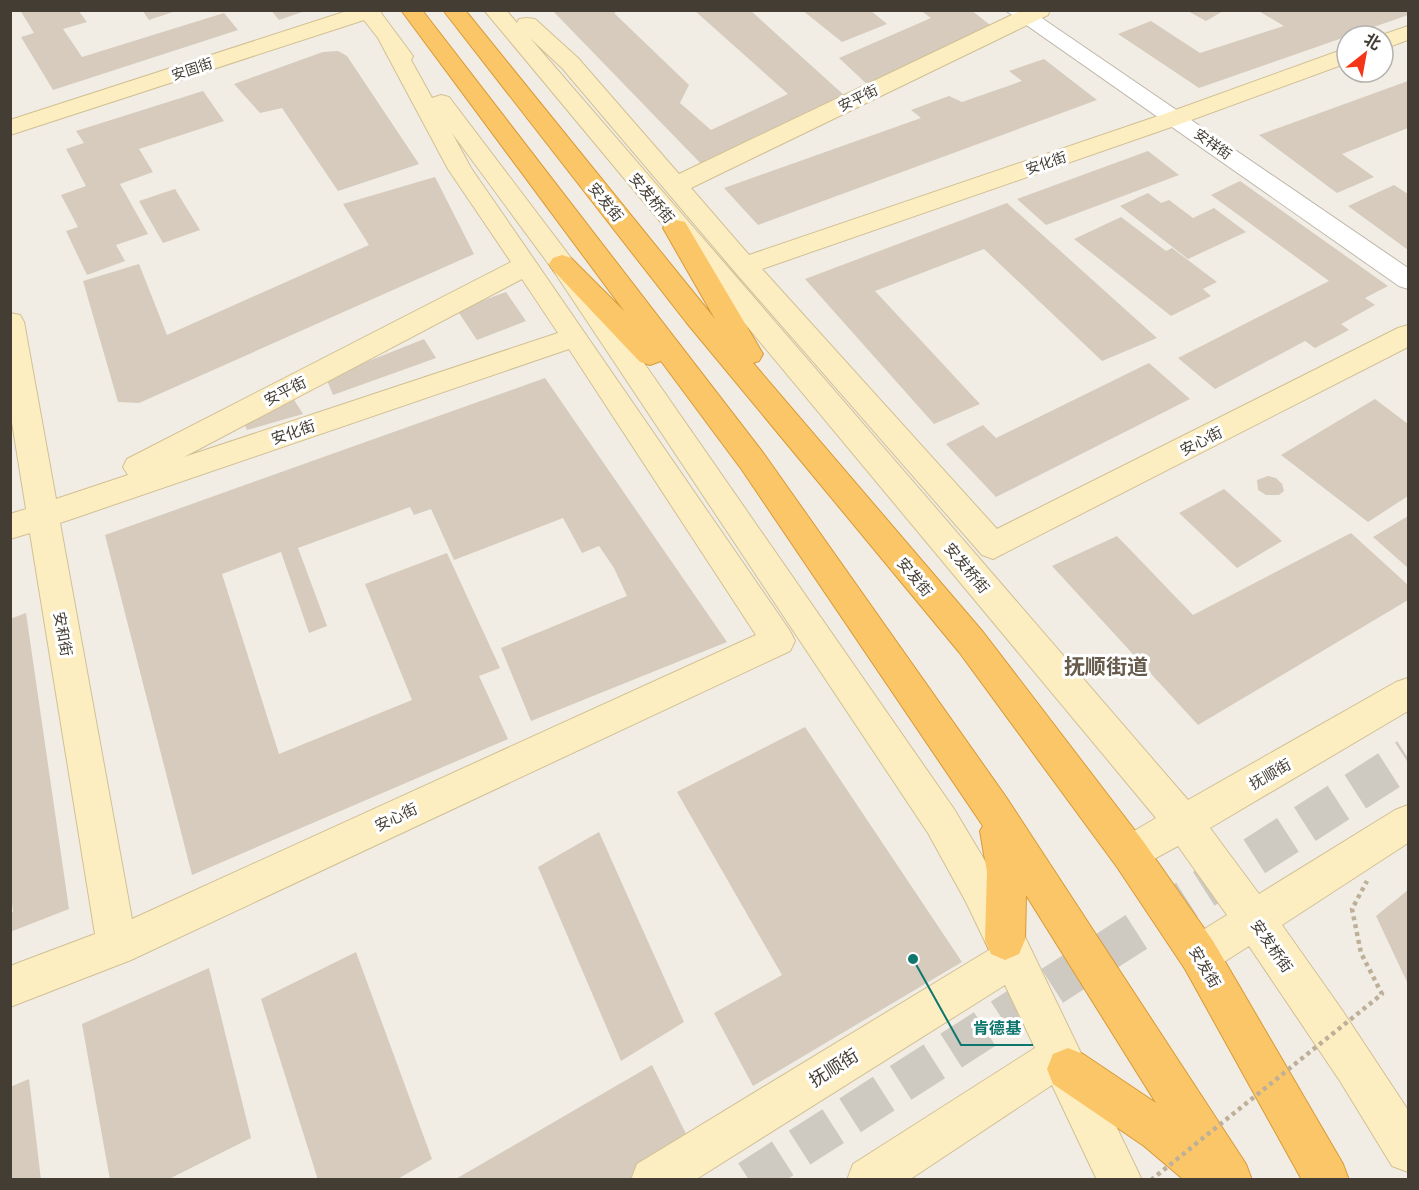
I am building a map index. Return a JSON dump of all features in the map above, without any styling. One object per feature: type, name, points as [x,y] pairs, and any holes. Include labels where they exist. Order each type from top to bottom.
[{"type":"highway","points":[[411,10],[753,462],[993,809],[1230,1179]]},
{"type":"highway","name":"安发街","points":[[453,10],[797,436],[971,642],[1130,854],[1199,955],[1322,1170]]},
{"type":"highway","points":[[676,228],[797,436]]},
{"type":"highway","points":[[562,264],[753,462]]},
{"type":"highway","points":[[993,809],[1005,852],[1009,949]]},
{"type":"highway","points":[[1065,1062],[1220,1179]]},
{"type":"main road","name":"安发桥街","points":[[494,10],[676,228],[1184,823],[1386,1112],[1408,1150]]},
{"type":"main road","points":[[509,10],[570,63],[744,266]]},
{"type":"main road","points":[[370,11],[460,169],[575,337]]},
{"type":"main road","name":"安固街","points":[[10,128],[370,11]]},
{"type":"main road","name":"安平街","points":[[676,185],[1027,13]]},
{"type":"main road","points":[[388,39],[453,117],[562,264],[941,821],[980,889],[1120,1179]]},
{"type":"main road","name":"安化街","points":[[744,266],[1175,118],[1335,59]]},
{"type":"main road","name":"安平街","points":[[43,516],[527,265]]},
{"type":"main road","name":"安心街","points":[[744,266],[993,546],[1408,335]]},
{"type":"main road","name":"安和街","points":[[10,322],[117,946]]},
{"type":"main road","name":"安化街","points":[[10,527],[575,337]]},
{"type":"main road","name":"安心街","points":[[10,987],[117,946],[778,641],[575,337]]},
{"type":"main road","name":"抚顺街","points":[[1130,854],[1408,693]]},
{"type":"main road","points":[[1199,955],[1408,822]]},
{"type":"main road","name":"抚顺街","points":[[653,1179],[1009,949]]},
{"type":"main road","points":[[869,1179],[1065,1062]]},
{"type":"street","name":"安祥街","points":[[1027,13],[1408,280]]},
{"type":"path","points":[[1151,1179],[1382,994],[1361,953],[1352,909],[1367,881]]},
{"type":"building","points":[[20,10],[78,10],[87,22],[63,29],[82,57],[224,13],[238,30],[53,90],[21,37],[34,33]]},
{"type":"building","points":[[142,10],[176,10],[176,11],[149,20]]},
{"type":"building","points":[[271,10],[305,10],[305,11],[279,20]]},
{"type":"building","points":[[552,10],[620,10],[614,13],[689,85],[680,103],[711,130],[788,94],[694,10],[750,10],[846,97],[706,169]]},
{"type":"building","points":[[802,10],[870,10],[887,24],[842,42]]},
{"type":"building","points":[[920,10],[971,10],[990,25],[871,88],[839,58],[931,18]]},
{"type":"building","points":[[1186,10],[1225,10],[1206,21]]},
{"type":"building","points":[[1257,10],[1408,10],[1408,15],[1382,24],[1335,24],[1335,40],[1199,88],[1118,34],[1151,21],[1200,53],[1284,26]]},
{"type":"building","points":[[338,51],[347,56],[419,164],[338,191],[282,108],[260,113],[234,84],[323,52]]},
{"type":"building","points":[[1044,59],[1097,100],[758,225],[724,188],[921,118],[911,110],[949,96],[962,102],[1022,81],[1009,71]]},
{"type":"building","points":[[1408,81],[1408,128],[1342,154],[1374,177],[1337,193],[1259,135]]},
{"type":"building","points":[[203,91],[224,121],[139,149],[153,172],[120,184],[148,234],[116,245],[125,261],[87,275],[66,231],[78,227],[61,195],[86,186],[66,149],[84,143],[76,131]]},
{"type":"building","points":[[1148,151],[1179,175],[1046,225],[1017,199]]},
{"type":"building","points":[[435,177],[474,254],[139,403],[118,402],[83,281],[139,264],[167,335],[369,245],[343,204]]},
{"type":"building","points":[[1240,181],[1388,286],[1365,298],[1375,305],[1341,324],[1349,330],[1315,348],[1305,341],[1215,389],[1178,358],[1329,281],[1211,195]]},
{"type":"building","points":[[1394,185],[1408,194],[1408,250],[1348,206]]},
{"type":"building","points":[[175,189],[200,230],[163,243],[139,201]]},
{"type":"building","points":[[1148,193],[1161,203],[1169,200],[1193,218],[1214,208],[1246,232],[1188,259],[1120,206]]},
{"type":"building","points":[[1007,203],[1157,338],[1102,361],[984,249],[875,291],[980,404],[934,424],[805,279]]},
{"type":"building","points":[[1121,217],[1166,251],[1172,248],[1217,282],[1203,289],[1211,296],[1171,316],[1074,239]]},
{"type":"building","points":[[506,292],[526,321],[477,340],[457,310]]},
{"type":"building","points":[[424,339],[436,358],[333,395],[326,378]]},
{"type":"building","points":[[1149,363],[1190,399],[996,497],[946,444],[983,425],[996,438]]},
{"type":"building","points":[[545,378],[727,642],[531,721],[501,648],[627,596],[614,568],[599,546],[582,553],[563,518],[454,560],[431,509],[414,515],[410,507],[298,548],[327,626],[309,633],[281,552],[222,574],[279,754],[412,700],[365,584],[447,553],[500,668],[479,676],[508,739],[192,875],[105,535]]},
{"type":"building","points":[[291,395],[303,414],[247,430],[242,418]]},
{"type":"building","points":[[1375,399],[1408,424],[1408,496],[1368,522],[1281,455]]},
{"type":"building","points":[[1268,476],[1276,478],[1282,484],[1284,491],[1279,495],[1266,495],[1258,490],[1257,480]]},
{"type":"building","points":[[1224,489],[1282,541],[1237,568],[1179,513]]},
{"type":"building","points":[[1408,516],[1408,568],[1373,537]]},
{"type":"building","points":[[1351,533],[1408,585],[1408,600],[1198,725],[1052,566],[1117,536],[1193,615]]},
{"type":"building","points":[[26,613],[69,909],[10,932],[10,913],[13,912],[10,886],[10,619]]},
{"type":"building","points":[[805,727],[962,962],[753,1086],[714,1013],[782,975],[677,792]]},
{"type":"building","points":[[599,832],[684,1022],[621,1061],[538,867]]},
{"type":"building","points":[[1408,890],[1408,984],[1376,916]]},
{"type":"building","points":[[356,952],[432,1159],[396,1180],[318,1180],[261,999]]},
{"type":"building","points":[[209,968],[251,1138],[167,1180],[110,1180],[82,1024]]},
{"type":"building","points":[[652,1065],[692,1146],[636,1180],[454,1180]]},
{"type":"building","points":[[29,1079],[41,1180],[10,1180],[10,1087]]},
{"type":"tunnel","points":[[749,1180],[1408,758]]},
{"type":"place","name":"肯德基","points":[[913,959]]},
{"type":"district","name":"抚顺街道","points":[[1106,666]]}]
